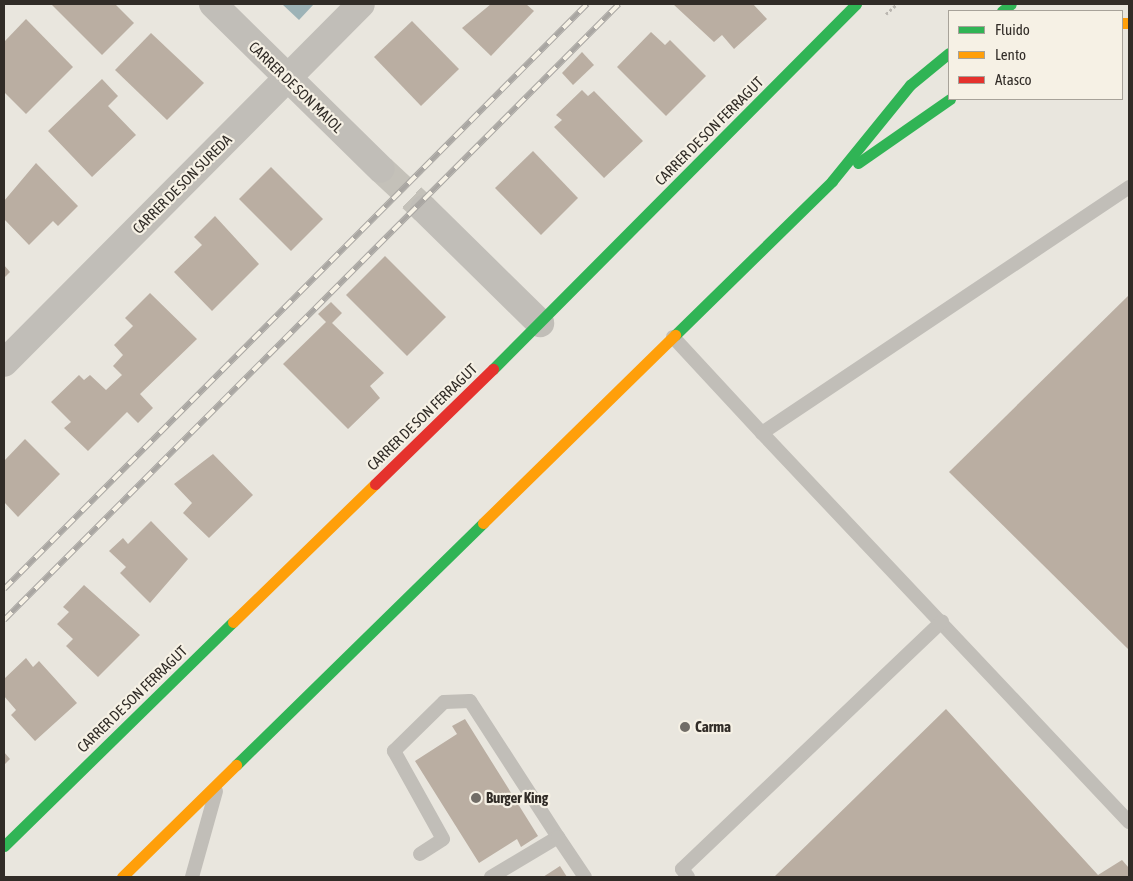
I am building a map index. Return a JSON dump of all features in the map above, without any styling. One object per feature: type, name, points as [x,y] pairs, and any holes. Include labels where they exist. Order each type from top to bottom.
[{"type":"main road","name":"CARRER DE SON FERRAGUT","points":[[4,846],[540,323],[856,4]]},
{"type":"main road","points":[[122,877],[832,181],[910,85],[948,54]]},
{"type":"main road","points":[[832,181],[949,100]]},
{"type":"street","name":"CARRER DE SON MAIOL","points":[[213,4],[287,79],[381,169]]},
{"type":"street","name":"CARRER DE SON SUREDA","points":[[4,363],[361,4]]},
{"type":"street","points":[[424,209],[540,323]]},
{"type":"lane","points":[[762,433],[1129,187]]},
{"type":"lane","points":[[673,337],[1129,822]]},
{"type":"lane","points":[[688,877],[682,869],[942,621]]},
{"type":"lane","points":[[420,854],[444,839],[394,751],[444,702],[470,701],[584,877]]},
{"type":"lane","points":[[192,877],[218,783]]},
{"type":"lane","points":[[491,877],[558,837]]},
{"type":"water","points":[[282,4],[314,4],[299,20]]},
{"type":"building","points":[[51,4],[115,4],[134,23],[102,55]]},
{"type":"building","points":[[491,4],[526,4],[534,11],[491,56],[462,28]]},
{"type":"building","points":[[673,4],[753,4],[767,19],[734,49],[722,35],[714,42]]},
{"type":"building","points":[[26,19],[73,67],[26,114],[4,92],[4,42]]},
{"type":"building","points":[[412,21],[459,69],[421,106],[374,57]]},
{"type":"building","points":[[651,32],[665,45],[670,40],[706,76],[666,116],[617,67]]},
{"type":"building","points":[[151,33],[204,83],[167,120],[115,70]]},
{"type":"building","points":[[582,52],[594,65],[573,85],[562,73]]},
{"type":"building","points":[[102,79],[118,96],[108,106],[136,135],[92,177],[48,131]]},
{"type":"building","points":[[582,90],[588,96],[594,91],[643,141],[604,178],[554,127],[562,120],[556,115]]},
{"type":"building","points":[[533,151],[578,198],[541,235],[495,188]]},
{"type":"building","points":[[36,163],[78,206],[58,226],[53,221],[29,245],[4,219],[4,201]]},
{"type":"building","points":[[271,167],[323,219],[291,251],[239,199]]},
{"type":"building","points":[[215,216],[259,264],[212,311],[174,272],[202,245],[194,237]]},
{"type":"building","points":[[385,256],[446,317],[407,356],[346,295]]},
{"type":"building","points":[[4,265],[10,272],[4,278]]},
{"type":"building","points":[[150,293],[197,339],[140,394],[153,408],[138,423],[127,412],[88,451],[64,428],[71,422],[51,402],[79,375],[84,380],[90,375],[106,390],[122,375],[113,366],[123,355],[114,345],[133,326],[125,318]]},
{"type":"building","points":[[1129,295],[1129,650],[949,472]]},
{"type":"building","points":[[331,302],[342,313],[332,323],[384,373],[370,386],[380,398],[348,429],[283,364],[326,322],[318,314]]},
{"type":"building","points":[[25,439],[60,474],[18,517],[4,502],[4,461]]},
{"type":"building","points":[[213,454],[253,495],[209,538],[183,513],[192,503],[174,484]]},
{"type":"building","points":[[151,521],[188,559],[150,603],[120,573],[126,567],[109,551],[123,538],[128,544]]},
{"type":"building","points":[[84,585],[140,635],[98,677],[66,646],[73,639],[57,624],[69,612],[63,607]]},
{"type":"building","points":[[26,658],[33,667],[39,661],[77,703],[35,741],[11,715],[16,710],[4,696],[4,679]]},
{"type":"building","points":[[946,709],[1098,875],[1122,860],[1129,868],[1129,877],[774,877]]},
{"type":"building","name":"Burger King","points":[[465,719],[538,836],[521,847],[517,839],[479,863],[415,761],[457,734],[452,726]]},
{"type":"building","points":[[4,752],[10,759],[4,765]]},
{"type":"building","points":[[560,866],[567,877],[543,877]]},
{"type":"tunnel","points":[[381,169],[424,209]]},
{"type":"railway","points":[[4,589],[587,4]]},
{"type":"railway","points":[[4,620],[619,4]]},
{"type":"traffic: fast","points":[[493,369],[856,4]]},
{"type":"traffic: fast","points":[[1003,10],[1011,4]]},
{"type":"traffic: fast","points":[[675,335],[832,181],[910,85],[948,54]]},
{"type":"traffic: fast","points":[[858,163],[949,100]]},
{"type":"traffic: fast","points":[[236,765],[483,523]]},
{"type":"traffic: fast","points":[[4,846],[233,622]]},
{"type":"traffic: slow","points":[[1123,23],[1129,23]]},
{"type":"traffic: slow","points":[[483,523],[675,335]]},
{"type":"traffic: slow","points":[[233,622],[375,484]]},
{"type":"traffic: slow","points":[[122,877],[236,765]]},
{"type":"traffic: jam","points":[[375,484],[493,369]]},
{"type":"place","name":"Carma","points":[[685,727]]},
{"type":"place","name":"Burger King","points":[[476,798]]}]
